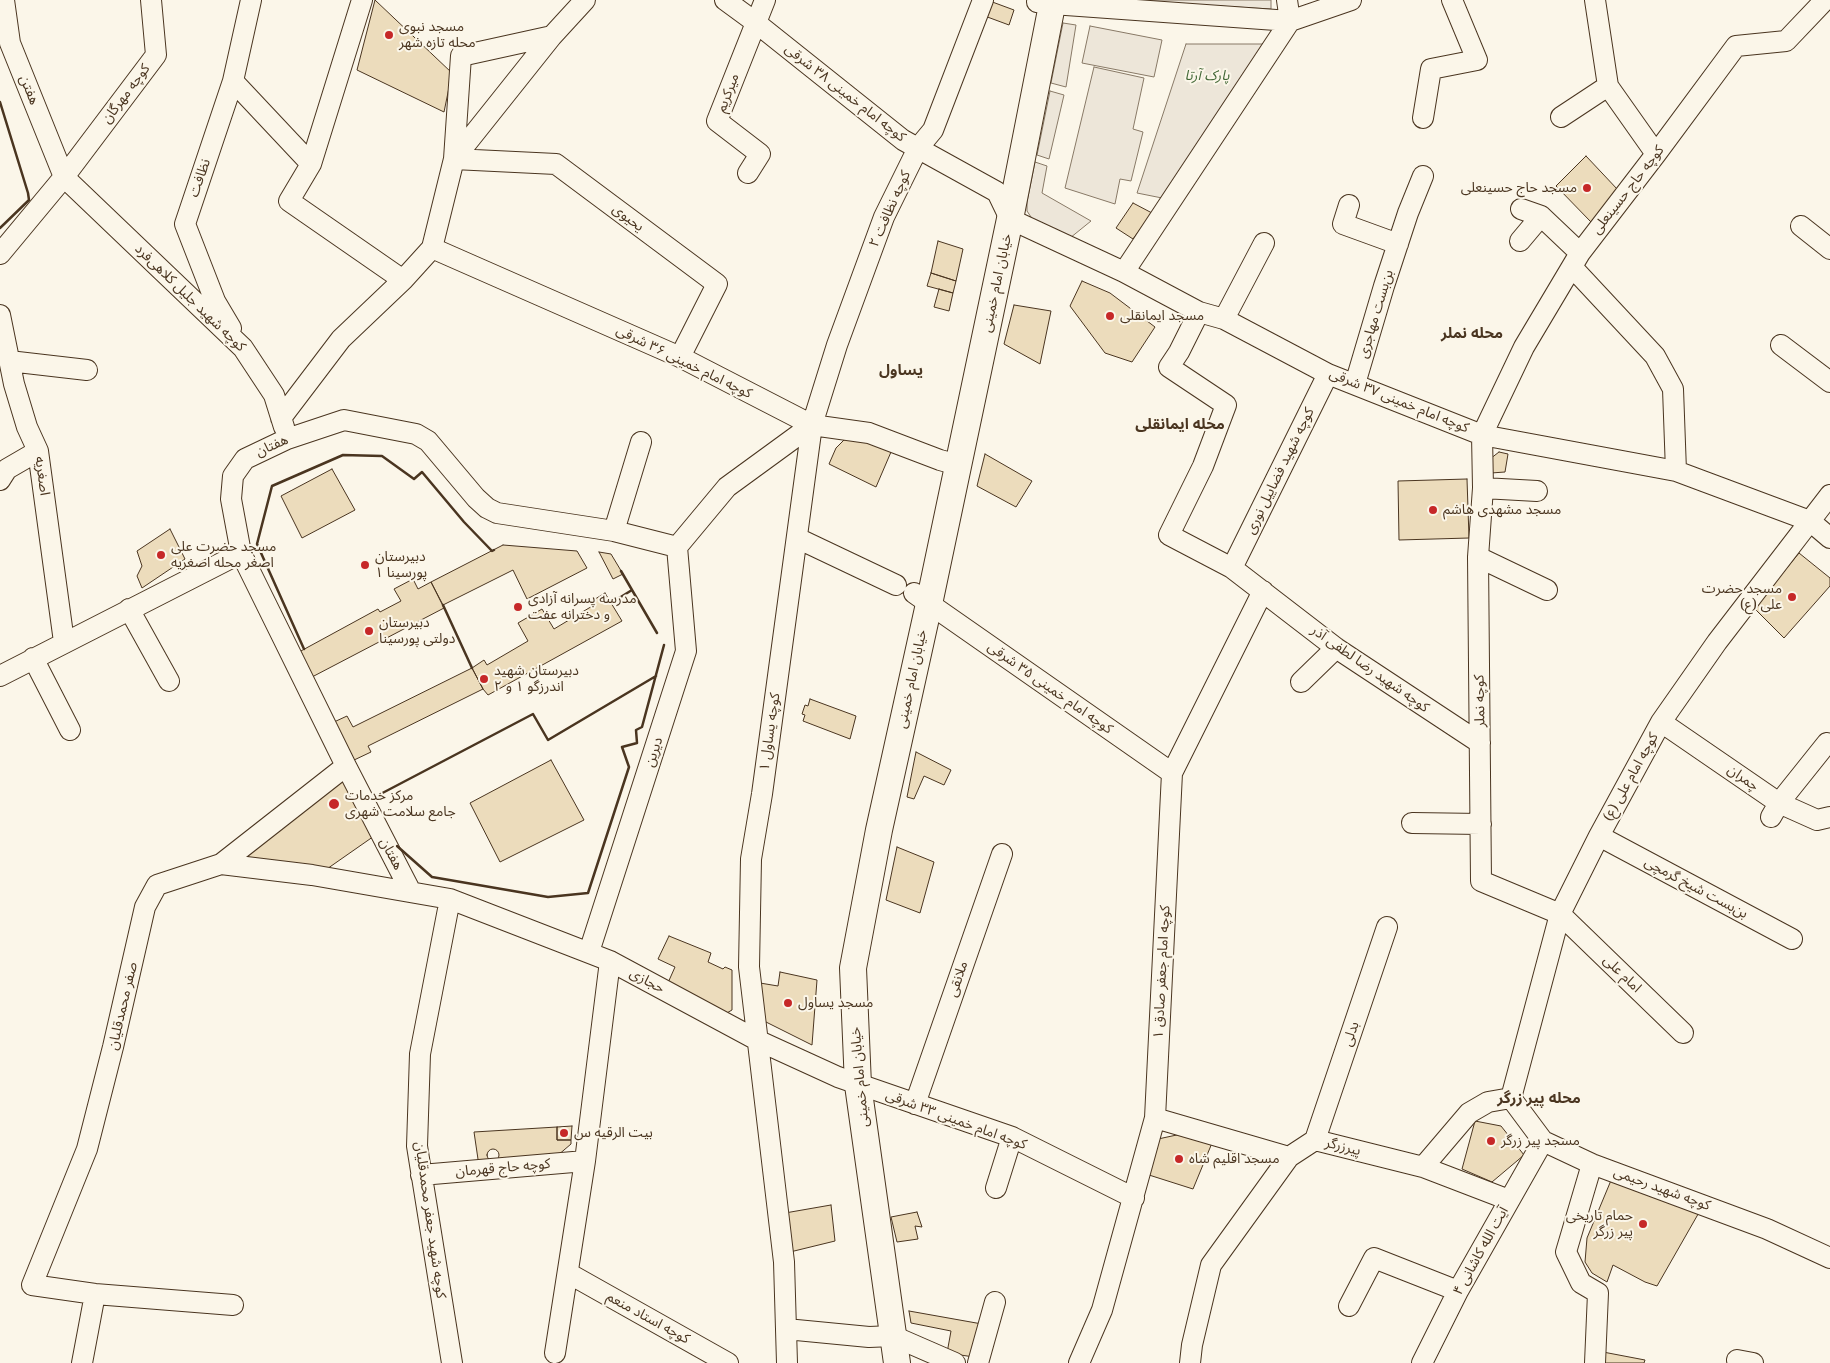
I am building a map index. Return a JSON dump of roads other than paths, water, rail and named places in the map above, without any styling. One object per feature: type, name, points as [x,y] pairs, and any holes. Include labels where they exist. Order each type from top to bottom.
[{"type":"main road","name":"خیابان امام خمینی","points":[[897,1363],[848,1081],[854,968],[949,463],[1010,219],[1047,2]]},
{"type":"street","name":"هفتن","points":[[4,0],[10,43],[64,177]]},
{"type":"street","name":"کوچه مهرگان","points":[[0,254],[64,177],[156,55],[151,0]]},
{"type":"street","name":"نظافت","points":[[243,348],[215,300],[185,224],[233,81],[252,0]]},
{"type":"street","points":[[362,0],[311,164],[289,201],[403,280]]},
{"type":"street","points":[[454,159],[552,36],[586,0]]},
{"type":"street","name":"کوچه امام خمینی ۳۸ شرقی","points":[[725,0],[756,22],[903,140],[997,192],[1010,219]]},
{"type":"street","points":[[756,22],[765,0]]},
{"type":"street","name":"کوچه نظافت ۲","points":[[812,425],[837,345],[884,216],[918,148],[932,130],[983,0]]},
{"type":"street","points":[[1124,272],[1290,21],[1287,0]]},
{"type":"street","points":[[1047,2],[1290,21],[1351,0]]},
{"type":"street","points":[[1423,118],[1431,69],[1477,60],[1452,0]]},
{"type":"street","points":[[1596,0],[1608,86],[1656,154]]},
{"type":"street","name":"کوچه حاج حسینعلی","points":[[1482,435],[1524,347],[1576,260],[1736,46],[1786,41],[1825,0]]},
{"type":"street","name":"میرکریم","points":[[748,173],[760,154],[717,121],[756,22]]},
{"type":"street","points":[[281,418],[341,339],[403,280],[432,248],[454,159],[461,56],[552,36]]},
{"type":"street","points":[[233,81],[311,164]]},
{"type":"street","points":[[1561,117],[1608,86]]},
{"type":"street","name":"یحیوی","points":[[454,159],[556,164],[717,284],[680,357]]},
{"type":"street","name":"بن‌بست مهاجری","points":[[1355,384],[1408,213],[1423,176]]},
{"type":"street","name":"کوچه شهید جلیل کلاهی‌فرد","points":[[64,177],[243,348],[274,395],[287,439]]},
{"type":"street","points":[[1349,205],[1343,224],[1398,244]]},
{"type":"street","points":[[1521,209],[1541,216],[1656,356],[1673,389],[1676,471]]},
{"type":"street","points":[[1520,242],[1541,216]]},
{"type":"street","name":"کوچه امام خمینی ۳۷ شرقی","points":[[1010,219],[1124,272],[1199,312],[1224,318],[1328,374],[1482,435],[1676,471],[1810,521],[1830,538]]},
{"type":"street","points":[[1801,226],[1830,249]]},
{"type":"street","points":[[1224,318],[1264,243]]},
{"type":"street","name":"کوچه امام خمینی ۳۶ شرقی","points":[[432,248],[680,357],[812,425],[869,433],[949,463]]},
{"type":"street","name":"کوچه شهید رضا لطفی آذر","points":[[1199,312],[1179,352],[1169,367],[1226,405],[1202,466],[1169,535],[1232,568],[1336,648],[1480,743]]},
{"type":"street","name":"اصغریه","points":[[0,315],[14,384],[27,427],[38,451],[64,642]]},
{"type":"street","points":[[1782,345],[1830,382]]},
{"type":"street","points":[[9,361],[87,370]]},
{"type":"street","name":"کوچه شهید فضاییل نوری","points":[[1232,568],[1328,374]]},
{"type":"street","name":"هفتان","points":[[411,892],[346,766],[241,553],[231,499],[233,476],[245,459],[256,452],[287,439],[344,420],[416,434],[428,441],[476,498],[487,508],[498,513],[614,531],[678,547]]},
{"type":"street","points":[[678,547],[727,487],[812,425]]},
{"type":"street","name":"کوچه یساول ۱","points":[[787,1363],[784,1262],[749,967],[751,859],[762,794],[812,425]]},
{"type":"street","name":"کوچه نملر","points":[[1482,435],[1483,488],[1478,557],[1481,881],[1560,914]]},
{"type":"street","points":[[614,531],[641,442]]},
{"type":"street","points":[[0,480],[6,469],[38,451]]},
{"type":"street","points":[[1483,488],[1537,491]]},
{"type":"street","name":"کوچه امام علی (ع)","points":[[1511,1098],[1560,914],[1599,836],[1662,722],[1717,642],[1830,495]]},
{"type":"street","points":[[797,538],[896,585]]},
{"type":"street","name":"دیرین","points":[[589,952],[686,651],[678,547]]},
{"type":"street","points":[[0,676],[241,553]]},
{"type":"street","points":[[1478,557],[1547,590]]},
{"type":"street","name":"کوچه امام جعفر صادق ۱","points":[[1079,1363],[1102,1310],[1155,1118],[1172,773],[1262,591]]},
{"type":"street","name":"کوچه امام خمینی ۳۵ شرقی","points":[[922,599],[1172,773]]},
{"type":"street","points":[[130,610],[169,681]]},
{"type":"street","points":[[1301,682],[1336,648]]},
{"type":"street","points":[[33,658],[70,730]]},
{"type":"street","name":"چمران","points":[[1662,722],[1775,810],[1817,820],[1830,817]]},
{"type":"street","points":[[1775,810],[1827,743]]},
{"type":"street","points":[[221,864],[346,766]]},
{"type":"street","points":[[1412,823],[1481,824]]},
{"type":"street","name":"بن‌بست شیخ گرمچی","points":[[1599,836],[1792,939]]},
{"type":"street","name":"ملانقی","points":[[915,1104],[1002,854]]},
{"type":"street","name":"صفر محمدقلیان","points":[[95,1294],[32,1285],[87,1149],[114,1048],[145,907],[157,885],[221,864],[312,875],[450,899]]},
{"type":"street","name":"حجازی","points":[[450,899],[610,961],[757,1040],[848,1081]]},
{"type":"street","name":"کوچه شهید جعفر محمدقلیان","points":[[450,899],[420,1054],[417,1146],[452,1363]]},
{"type":"street","name":"امام علی","points":[[1560,914],[1683,1033]]},
{"type":"street","name":"بدلی","points":[[1315,1140],[1387,927]]},
{"type":"street","points":[[555,1353],[585,1161],[610,961]]},
{"type":"street","name":"کوچه امام خمینی ۳۳ شرقی","points":[[848,1081],[1012,1137],[1134,1198]]},
{"type":"street","points":[[1424,1167],[1470,1113],[1488,1102],[1511,1098]]},
{"type":"street","name":"کوچه شهید رحیمی","points":[[1511,1098],[1543,1141],[1592,1164],[1767,1228],[1830,1258]]},
{"type":"street","points":[[1155,1118],[1289,1157],[1212,1265],[1192,1344],[1190,1363]]},
{"type":"street","points":[[996,1188],[1012,1137]]},
{"type":"street","name":"پیرزرگر","points":[[1289,1157],[1315,1140],[1424,1167],[1510,1200]]},
{"type":"street","name":"آیت الله کاشانی ۴","points":[[1422,1363],[1458,1291],[1543,1141]]},
{"type":"street","name":"کوچه حاج قهرمان","points":[[421,1175],[585,1161]]},
{"type":"street","points":[[1592,1164],[1566,1252],[1581,1283],[1598,1294],[1594,1363]]},
{"type":"street","points":[[1349,1306],[1374,1258],[1458,1291]]},
{"type":"street","name":"کوچه استاد منعم","points":[[568,1273],[728,1363]]},
{"type":"street","points":[[82,1363],[95,1294],[233,1305]]},
{"type":"street","points":[[978,1363],[995,1302]]},
{"type":"street","points":[[786,1329],[869,1337],[893,1336],[955,1363]]},
{"type":"place","name":"مسجد نبوی محله تازه شهر","points":[[389,35]]},
{"type":"place","name":"مسجد حاج حسینعلی","points":[[1587,188]]},
{"type":"place","name":"مسجد ایمانقلی","points":[[1110,316]]},
{"type":"place","name":"مسجد مشهدی هاشم","points":[[1433,510]]},
{"type":"place","name":"مسجد حضرت علی اصغر محله اصغریه","points":[[161,555]]},
{"type":"place","name":"دبیرستان پورسینا ۱","points":[[365,565]]},
{"type":"place","name":"مسجد حضرت علی (ع)","points":[[1792,597]]},
{"type":"place","name":"مدرسه پسرانه آزادی و دخترانه عفت","points":[[518,607]]},
{"type":"place","name":"دبیرستان دولتی پورسینا","points":[[369,631]]},
{"type":"place","name":"دبیرستان شهید اندرزگو ۱ و ۲","points":[[484,679]]},
{"type":"place","name":"مرکز خدمات جامع سلامت شهری","points":[[334,804]]},
{"type":"place","name":"مسجد یساول","points":[[788,1003]]},
{"type":"place","name":"بیت الرقیه س","points":[[564,1133]]},
{"type":"place","name":"مسجد پیر زرگر","points":[[1491,1141]]},
{"type":"place","name":"مسجد اقلیم شاه","points":[[1179,1159]]},
{"type":"place","name":"حمام تاریخی پیر زرگر","points":[[1643,1224]]},
{"type":"district","name":"محله نملر","points":[[1472,334]]},
{"type":"district","name":"یساول","points":[[901,371]]},
{"type":"district","name":"محله ایمانقلی","points":[[1180,425]]},
{"type":"district","name":"محله پیر زرگر","points":[[1539,1099]]},
{"type":"park label","name":"پارک آرتا","points":[[1207,76]]}]
